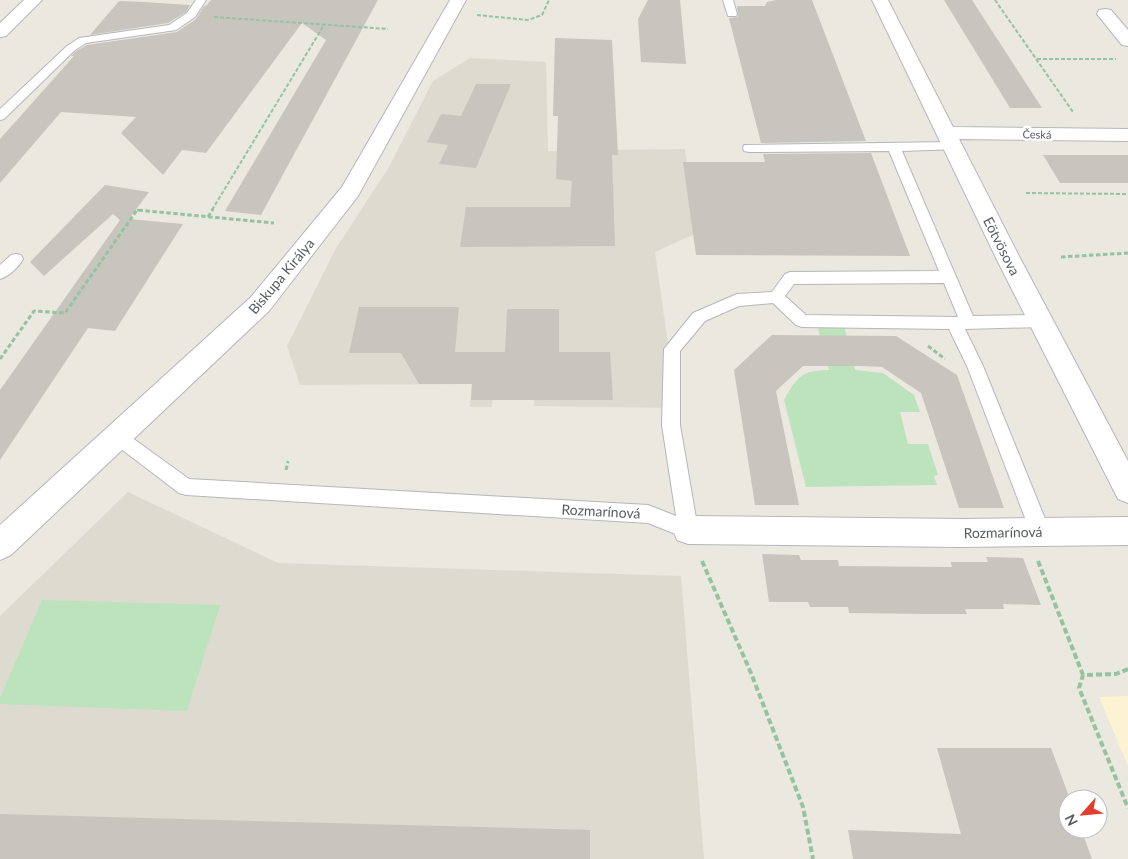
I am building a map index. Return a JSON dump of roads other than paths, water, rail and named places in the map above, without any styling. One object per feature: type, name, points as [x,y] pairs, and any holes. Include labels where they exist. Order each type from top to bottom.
[{"type":"street","points":[[4,24],[34,0]]},
{"type":"street","name":"Biskupa Királya","points":[[0,545],[118,438],[260,304],[350,191],[458,0]]},
{"type":"street","name":"Eötvösova","points":[[880,0],[949,140],[1128,490]]},
{"type":"street","points":[[1105,14],[1128,41]]},
{"type":"street","name":"Česká","points":[[949,140],[1089,134],[1128,135]]},
{"type":"street","name":"Rozmarínová","points":[[688,530],[962,533],[1128,531]]},
{"type":"lane","points":[[0,116],[71,48],[83,40],[172,28],[191,15],[202,0]]},
{"type":"lane","points":[[728,0],[732,14]]},
{"type":"lane","points":[[748,148],[894,147],[949,140]]},
{"type":"lane","points":[[894,147],[948,277],[975,366],[1040,532]]},
{"type":"lane","points":[[0,273],[16,259]]},
{"type":"lane","points":[[776,297],[790,278],[948,277]]},
{"type":"lane","points":[[688,530],[671,425],[672,349],[699,317],[737,300],[776,297],[802,321],[961,323],[1041,321]]},
{"type":"lane","name":"Rozmarínová","points":[[118,438],[186,487],[648,514],[688,530]]}]
